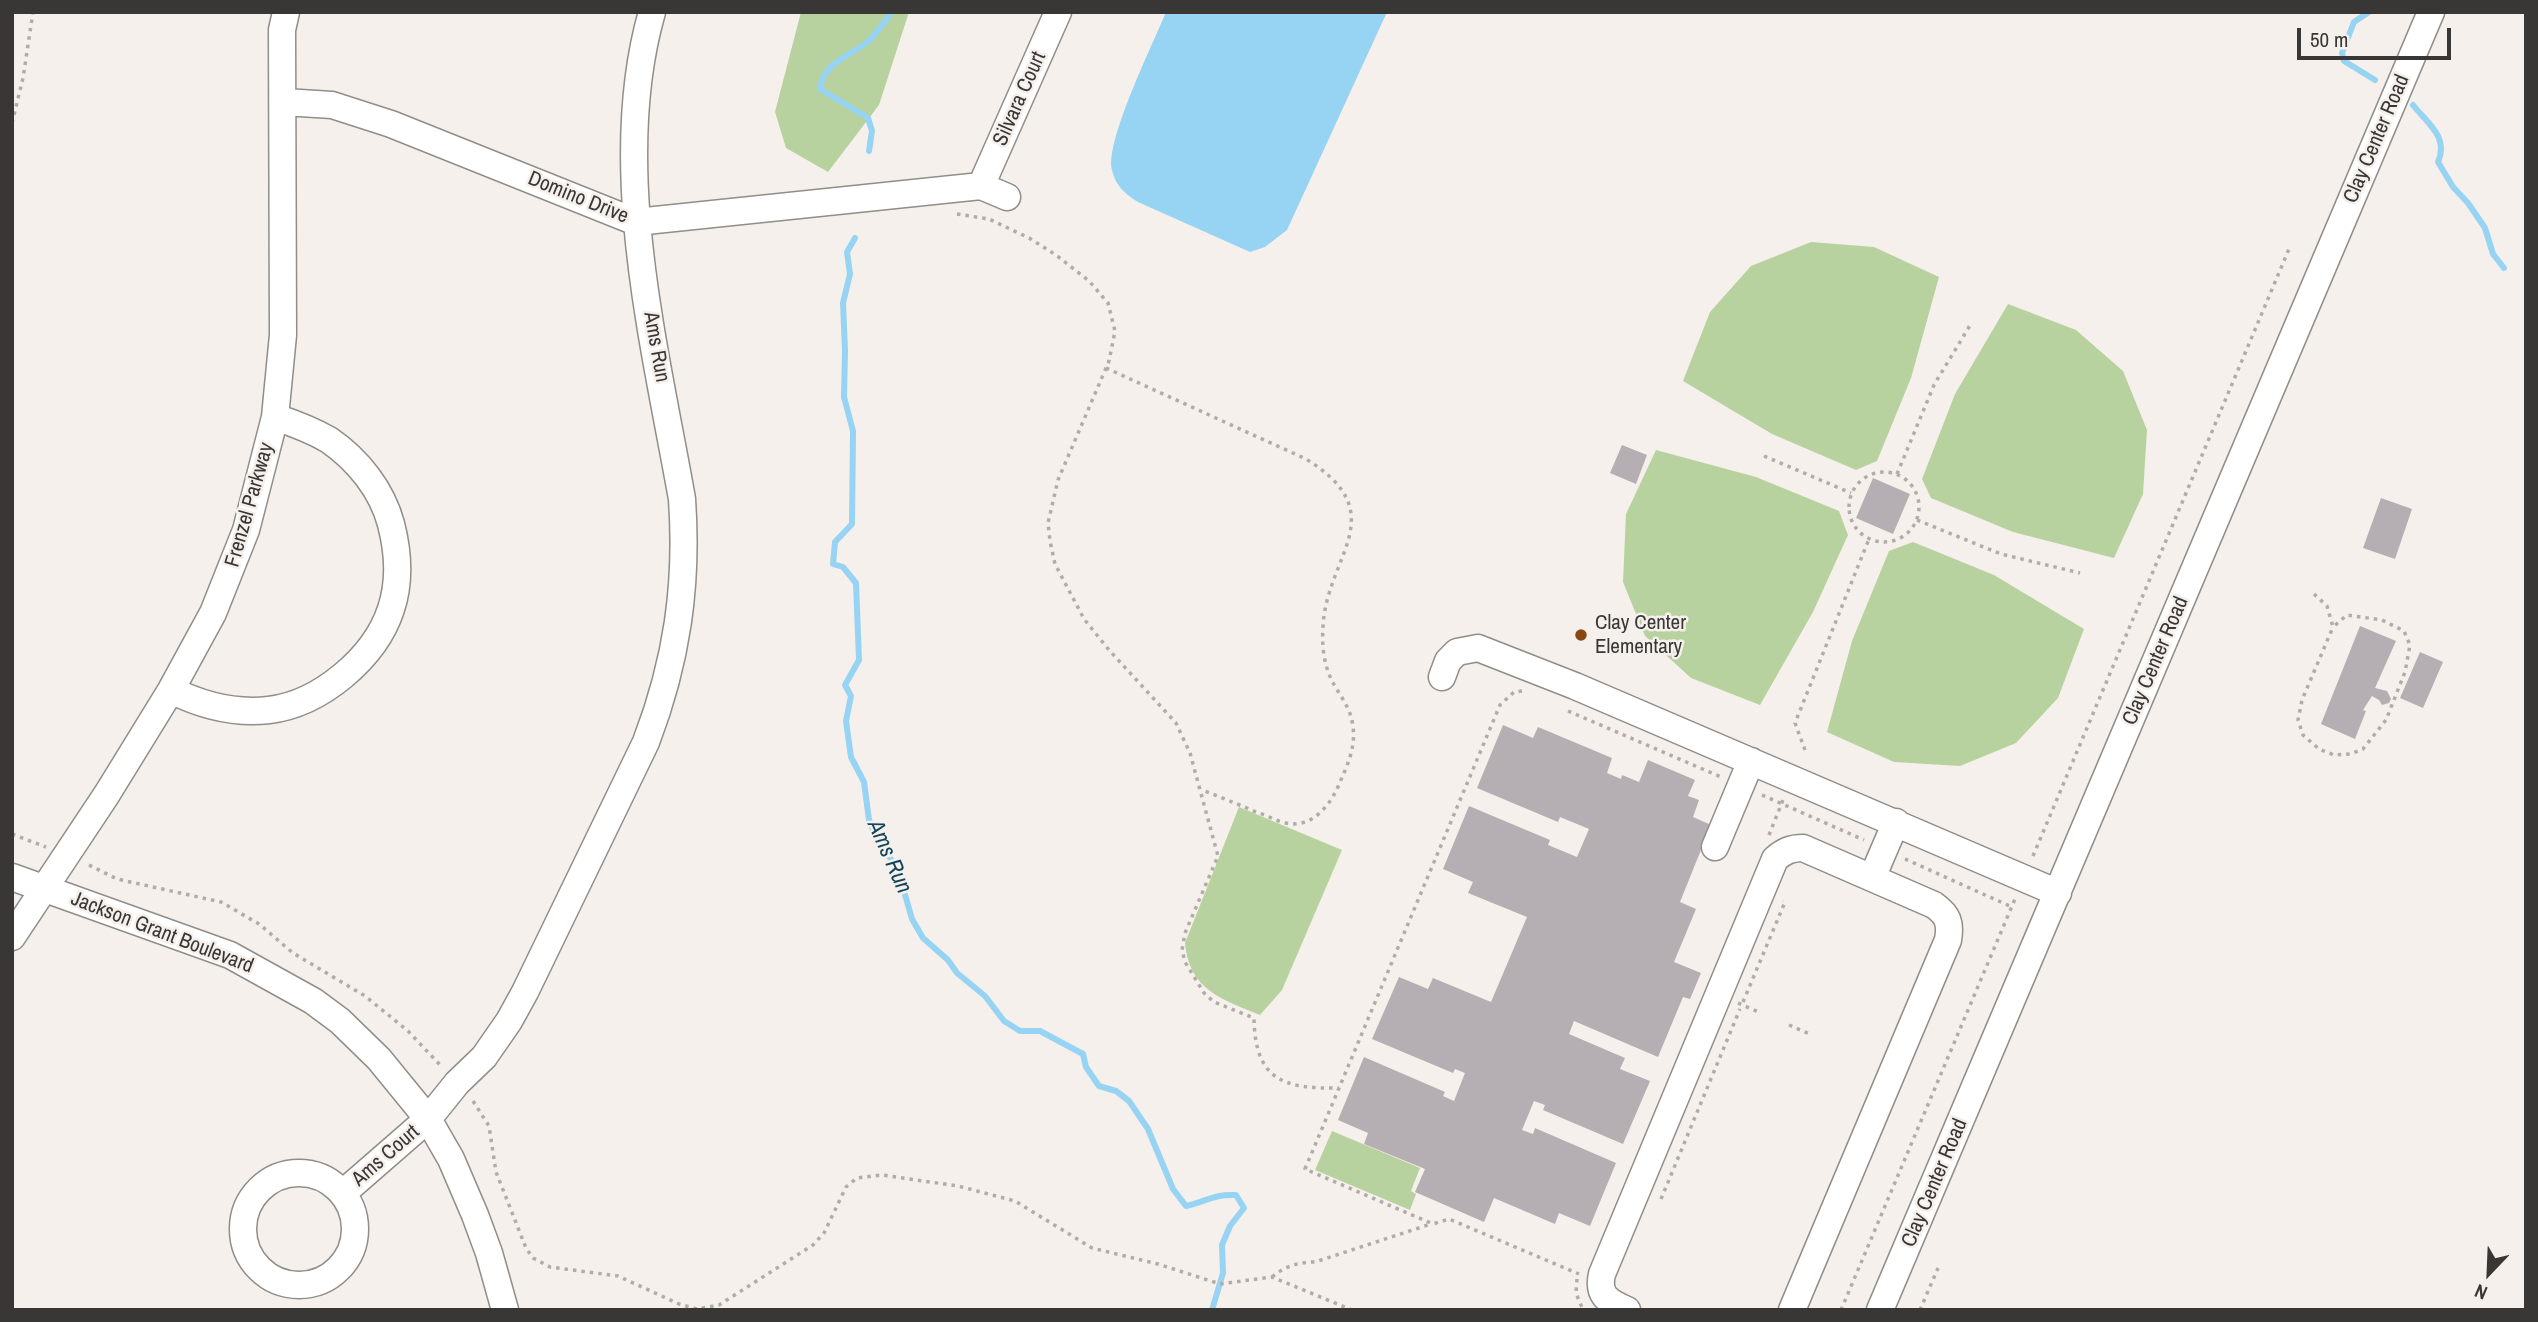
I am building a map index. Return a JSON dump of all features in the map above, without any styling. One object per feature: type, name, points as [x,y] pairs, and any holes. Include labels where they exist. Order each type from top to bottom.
[{"type":"street","name":"Frenzel Parkway","points":[[12,937],[171,690],[213,613],[246,530],[275,417],[283,335],[282,30],[286,12]]},
{"type":"street","name":"Ams Run","points":[[428,1119],[457,1083],[490,1049],[525,992],[646,742],[662,700],[673,657],[682,598],[685,541],[682,499],[636,222],[634,125],[644,48],[652,12]]},
{"type":"street","name":"Silvara Court","points":[[981,186],[1058,12]]},
{"type":"street","name":"Clay Center Road","points":[[1880,1310],[2431,12]]},
{"type":"street","name":"Domino Drive","points":[[284,102],[332,105],[391,124],[636,222],[981,186],[1007,197]]},
{"type":"street","points":[[171,690],[188,698],[228,709],[270,710],[293,703],[317,693],[342,677],[359,661],[378,635],[391,610],[397,579],[396,556],[386,508],[378,492],[360,467],[327,439],[302,426],[275,417]]},
{"type":"street","points":[[1442,677],[1448,661],[1457,652],[1478,648],[1575,686],[2058,893]]},
{"type":"street","points":[[1715,847],[1751,761]]},
{"type":"street","points":[[1872,878],[1896,822]]},
{"type":"street","points":[[1627,1310],[1606,1300],[1600,1290],[1602,1274],[1775,859],[1784,851],[1803,848],[1943,911],[1950,929],[1948,940],[1792,1310]]},
{"type":"street","name":"Jackson Grant Boulevard","points":[[12,877],[230,955],[303,995],[340,1021],[379,1059],[428,1119],[451,1159],[489,1253],[505,1310]]},
{"type":"street","name":"Ams Court","points":[[343,1193],[428,1119]]},
{"type":"street","name":"Ams Court","points":[[296,1173],[314,1175],[330,1181],[343,1193],[353,1210],[356,1229],[353,1249],[343,1265],[328,1278],[310,1285],[290,1285],[272,1278],[257,1266],[247,1249],[243,1232],[245,1214],[252,1198],[264,1185],[279,1177],[296,1173]]},
{"type":"path","points":[[12,123],[23,78],[33,12]]},
{"type":"path","points":[[954,214],[989,219],[1008,227],[1056,255],[1089,281],[1108,303],[1115,331],[1106,368],[1058,481],[1048,523],[1055,564],[1084,619],[1176,723],[1190,753],[1217,856],[1185,933],[1182,950],[1185,962],[1204,993],[1214,1002],[1254,1018],[1254,1041],[1261,1061],[1275,1077],[1289,1085],[1311,1089],[1339,1088]]},
{"type":"path","points":[[2031,861],[2288,248]]},
{"type":"path","points":[[1898,474],[1934,385],[1972,322]]},
{"type":"path","points":[[1106,368],[1306,458],[1327,471],[1339,485],[1352,518],[1350,537],[1330,593],[1323,623],[1323,648],[1329,674],[1352,719],[1354,743],[1334,797],[1322,812],[1303,822],[1287,824],[1201,790]]},
{"type":"path","points":[[1764,456],[1852,493]]},
{"type":"path","points":[[1876,472],[1898,474],[1914,488],[1920,509],[1917,520],[1903,537],[1892,542],[1869,539],[1853,524],[1849,504],[1852,493],[1857,484],[1876,472]]},
{"type":"path","points":[[1917,520],[2001,554],[2080,573]]},
{"type":"path","points":[[1805,750],[1795,723],[1869,539]]},
{"type":"path","points":[[2314,594],[2327,607],[2333,627],[2302,700],[2298,720],[2303,735],[2319,749],[2334,755],[2350,754],[2363,749],[2386,720],[2405,672],[2410,645],[2404,631],[2382,620],[2347,615],[2333,627]]},
{"type":"path","points":[[1433,1224],[1304,1169],[1500,705],[1514,692],[1523,691]]},
{"type":"path","points":[[1560,707],[1723,778]]},
{"type":"path","points":[[1757,792],[1872,844]]},
{"type":"path","points":[[12,834],[67,854],[117,879],[221,902],[259,923],[293,953],[365,996],[408,1031],[457,1083],[489,1126],[496,1172],[526,1248],[533,1258],[550,1267],[618,1276],[679,1304],[697,1309],[719,1305],[813,1245],[824,1233],[846,1187],[857,1178],[882,1175],[958,1186],[1015,1202],[1092,1248],[1158,1264],[1220,1284],[1272,1277],[1352,1310]]},
{"type":"path","points":[[1897,855],[2012,907]]},
{"type":"path","points":[[1841,1310],[2016,895]]},
{"type":"path","points":[[1733,1001],[1761,1013]]},
{"type":"path","points":[[1789,1026],[1812,1035]]},
{"type":"path","points":[[1272,1277],[1281,1269],[1289,1268],[1298,1262],[1315,1262],[1449,1219],[1578,1274]]},
{"type":"path","points":[[1920,1310],[1938,1268]]},
{"type":"green space","points":[[801,12],[909,12],[879,105],[828,172],[786,148],[775,112]]},
{"type":"green space","points":[[1811,242],[1874,247],[1939,277],[1911,378],[1877,461],[1856,470],[1772,434],[1683,381],[1710,312],[1751,266]]},
{"type":"green space","points":[[2008,304],[2076,330],[2123,371],[2147,430],[2143,494],[2114,558],[2013,532],[1931,498],[1922,479],[1955,394]]},
{"type":"green space","points":[[1656,450],[1756,477],[1839,511],[1848,535],[1813,612],[1760,705],[1691,678],[1645,636],[1623,582],[1626,514]]},
{"type":"green space","points":[[1913,542],[1994,575],[2084,629],[2058,698],[2016,743],[1960,766],[1894,762],[1827,732],[1852,641],[1889,551]]},
{"type":"green space","points":[[1239,807],[1342,850],[1282,990],[1260,1015],[1210,991],[1193,972],[1185,943]]},
{"type":"green space","points":[[1332,1131],[1420,1168],[1411,1191],[1416,1194],[1410,1210],[1315,1170]]},
{"type":"water","points":[[1166,12],[1387,12],[1287,230],[1265,247],[1250,252],[1138,202],[1121,189],[1115,180],[1112,156],[1116,138],[1141,68]]},
{"type":"building","points":[[1622,445],[1647,455],[1636,484],[1610,473]]},
{"type":"building","points":[[1873,478],[1910,494],[1893,534],[1856,518]]},
{"type":"building","points":[[2381,498],[2412,509],[2395,559],[2363,548]]},
{"type":"building","points":[[2360,626],[2396,641],[2375,688],[2387,691],[2391,699],[2389,703],[2382,705],[2372,696],[2363,710],[2366,711],[2355,739],[2321,724]]},
{"type":"building","points":[[2420,652],[2443,662],[2423,708],[2400,698]]},
{"type":"building","points":[[1503,725],[1533,738],[1538,727],[1612,758],[1607,773],[1621,779],[1622,775],[1639,782],[1648,760],[1695,780],[1688,796],[1699,800],[1693,817],[1711,825],[1680,902],[1696,909],[1674,962],[1701,973],[1690,999],[1683,997],[1658,1057],[1574,1021],[1569,1034],[1625,1058],[1620,1069],[1650,1081],[1623,1144],[1543,1110],[1545,1105],[1534,1101],[1522,1130],[1533,1134],[1535,1128],[1616,1163],[1590,1226],[1559,1213],[1555,1224],[1494,1198],[1484,1222],[1415,1192],[1425,1169],[1364,1144],[1368,1133],[1338,1120],[1364,1057],[1445,1092],[1443,1096],[1454,1101],[1465,1073],[1455,1069],[1453,1073],[1372,1039],[1399,977],[1428,989],[1433,978],[1491,1002],[1527,917],[1468,893],[1473,882],[1443,869],[1469,806],[1550,840],[1548,845],[1577,857],[1589,829],[1560,817],[1558,822],[1477,788]]},
{"type":"waterway","name":"Ams Run","points":[[869,151],[872,131],[868,118],[820,89],[822,80],[831,67],[870,40],[892,12]]},
{"type":"waterway","points":[[2369,12],[2354,22],[2342,53],[2344,61],[2375,80]]},
{"type":"waterway","points":[[2413,105],[2439,138],[2441,153],[2438,162],[2453,187],[2485,228],[2493,254],[2504,268]]},
{"type":"waterway","name":"Ams Run","points":[[855,238],[847,252],[850,274],[843,303],[844,397],[853,431],[852,524],[835,542],[833,564],[843,567],[856,583],[859,660],[845,685],[851,696],[846,721],[851,757],[864,782],[869,820],[879,844],[897,867],[912,919],[923,938],[948,960],[957,973],[985,996],[1004,1021],[1020,1031],[1040,1031],[1083,1054],[1086,1067],[1099,1086],[1116,1091],[1129,1101],[1148,1129],[1173,1189],[1186,1206],[1216,1197],[1236,1195],[1244,1208],[1230,1226],[1222,1245],[1223,1273],[1212,1310]]},
{"type":"place","name":"Clay Center Elementary","points":[[1581,635]]}]
